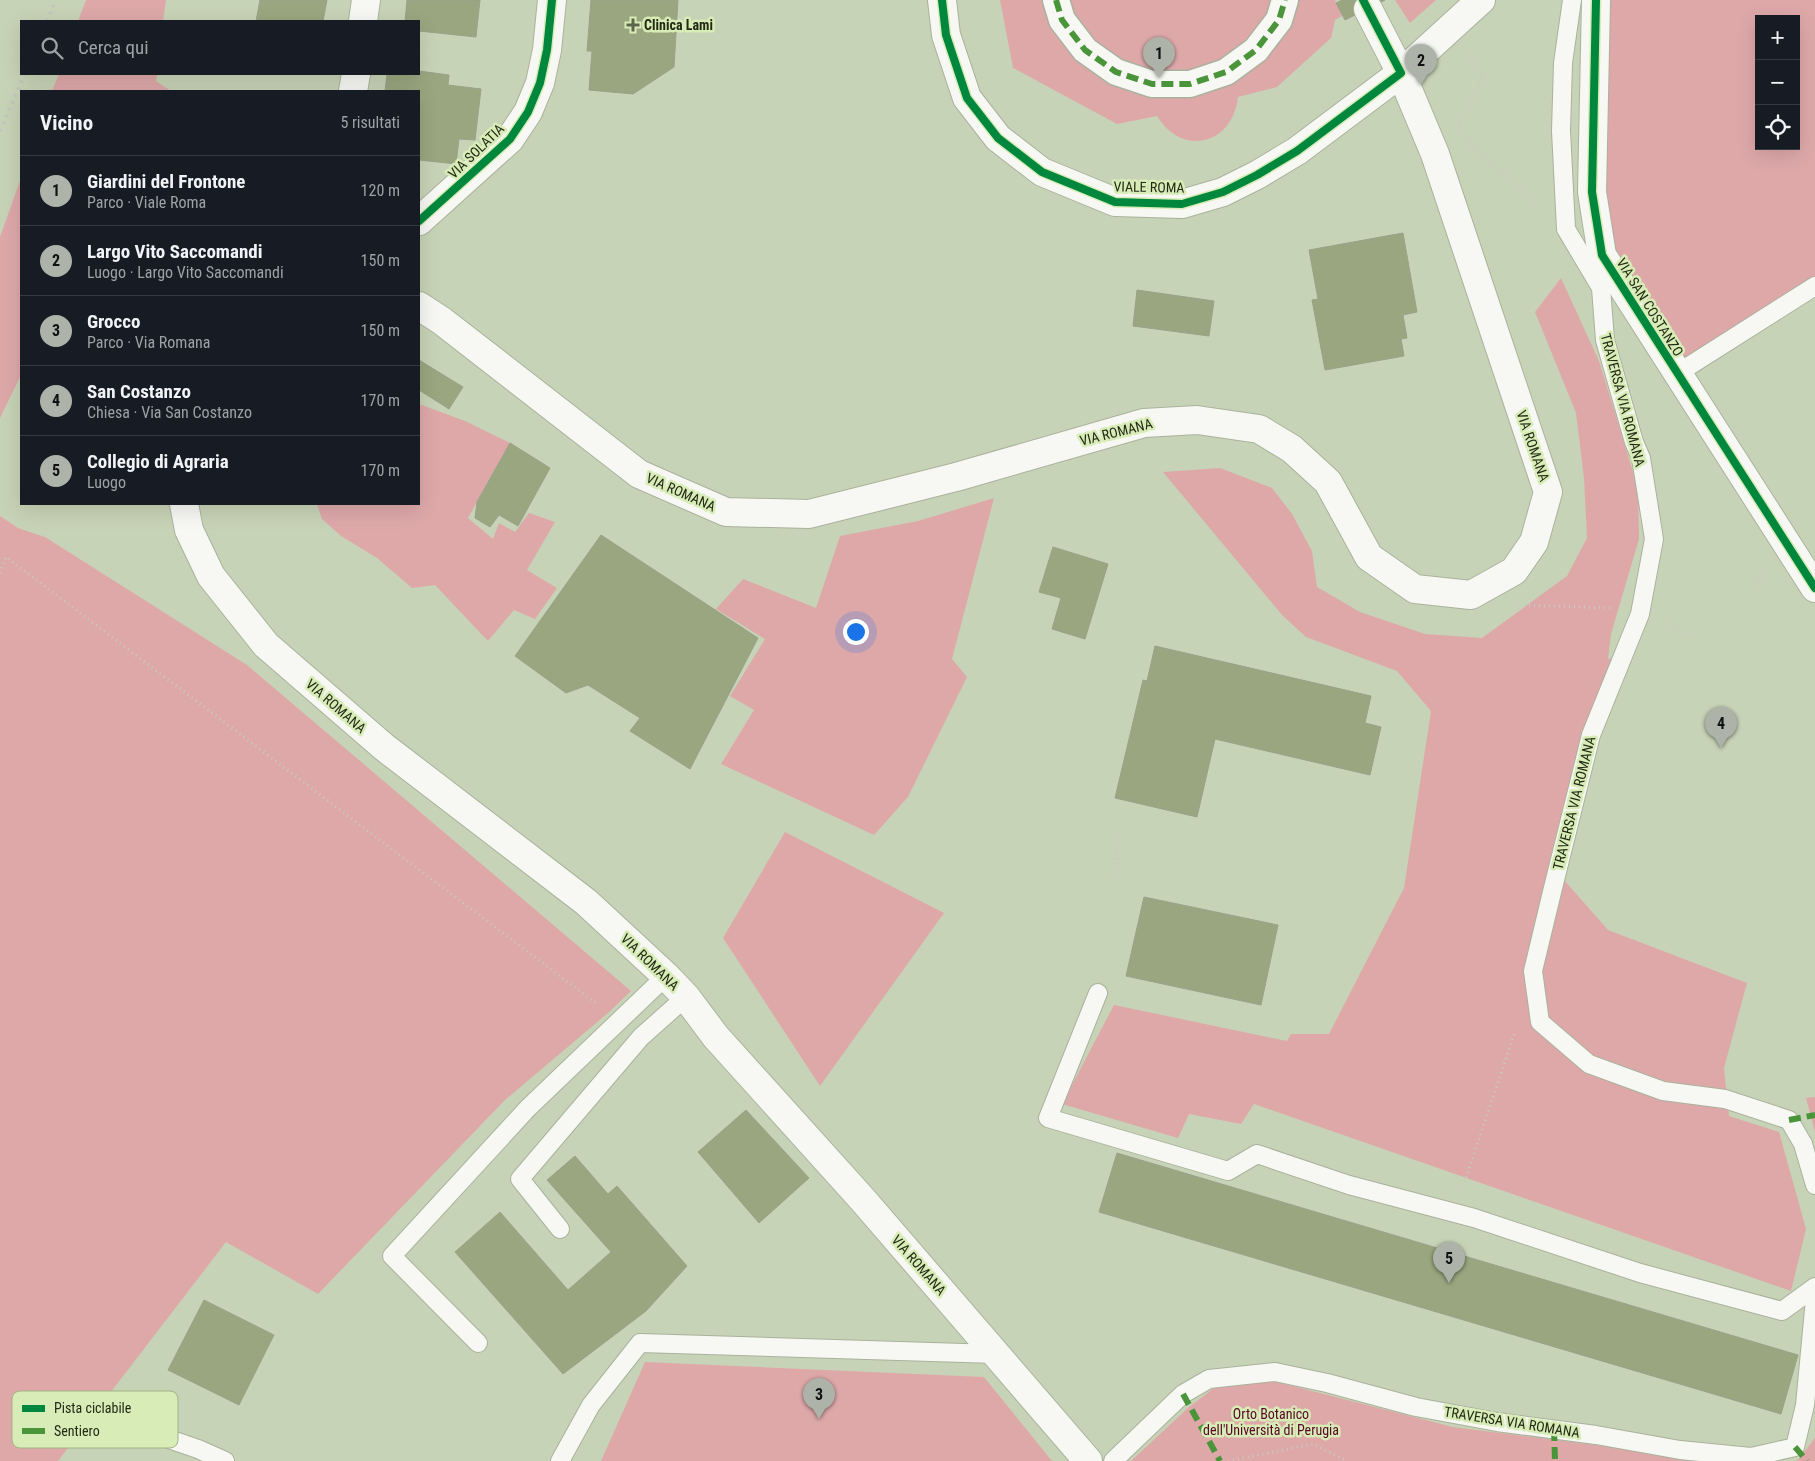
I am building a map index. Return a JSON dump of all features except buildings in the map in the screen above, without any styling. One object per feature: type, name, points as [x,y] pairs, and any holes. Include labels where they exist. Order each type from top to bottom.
[{"type":"main road","points":[[363,20],[366,0]]},
{"type":"main road","name":"VIA SOLATIA","points":[[420,220],[510,139],[528,112],[540,83],[547,50],[552,0]]},
{"type":"main road","name":"VIALE ROMA","points":[[942,0],[946,34],[968,98],[998,138],[1042,172],[1114,202],[1182,204],[1223,192],[1257,175],[1297,151],[1401,73],[1481,0]]},
{"type":"main road","name":"VIA SAN COSTANZO","points":[[1596,0],[1592,192],[1602,255],[1815,588]]},
{"type":"main road","name":"VIA ROMANA","points":[[420,307],[639,474],[726,512],[809,514],[956,477],[1144,423],[1197,420],[1259,429],[1292,448],[1328,482],[1369,557],[1415,589],[1472,595],[1514,571],[1534,542],[1548,492],[1435,154],[1401,73],[1368,9]]},
{"type":"main road","points":[[353,90],[356,75]]},
{"type":"main road","name":"VIA ROMANA","points":[[184,505],[189,530],[211,576],[266,645],[384,747],[586,902],[666,976],[686,997],[716,1037],[862,1200],[1088,1461]]},
{"type":"street","points":[[1056,0],[1062,20],[1085,50],[1116,72],[1152,84],[1190,84],[1226,72],[1256,50],[1279,20],[1285,0]]},
{"type":"lane","points":[[1572,0],[1563,63],[1561,130],[1566,229],[1601,288]]},
{"type":"lane","name":"TRAVERSA VIA ROMANA","points":[[1602,255],[1601,288],[1605,340],[1634,442],[1641,458],[1654,539],[1640,614],[1630,634],[1591,735],[1533,971],[1540,1022],[1589,1064],[1663,1092],[1725,1099],[1789,1120],[1804,1144],[1815,1185]]},
{"type":"lane","points":[[1678,373],[1815,286]]},
{"type":"lane","points":[[478,1343],[392,1256],[528,1108],[666,976]]},
{"type":"lane","points":[[1098,992],[1048,1118],[1228,1171],[1256,1154],[1349,1185],[1474,1218],[1640,1273],[1782,1310],[1815,1287]]},
{"type":"lane","points":[[560,1229],[520,1179],[641,1037],[686,997]]},
{"type":"lane","name":"TRAVERSA VIA ROMANA","points":[[1112,1461],[1183,1394],[1208,1379],[1275,1372],[1327,1383],[1416,1407],[1497,1422],[1596,1435],[1680,1450],[1751,1457],[1795,1447],[1805,1405],[1815,1299]]},
{"type":"lane","points":[[560,1461],[591,1405],[640,1343],[996,1354]]},
{"type":"lane","points":[[178,1441],[198,1448],[225,1461]]},
{"type":"path","points":[[1451,28],[1483,75],[1458,126],[1472,146],[1566,229]]},
{"type":"path","points":[[0,573],[6,557],[619,1023]]},
{"type":"path","points":[[1510,605],[1618,608],[1640,614]]},
{"type":"path","points":[[1112,874],[1120,838]]},
{"type":"path","points":[[1453,1213],[1517,1026]]},
{"type":"path","points":[[1228,1461],[1313,1444],[1347,1461]]},
{"type":"green space","points":[[86,0],[166,0],[163,20],[78,20]]},
{"type":"green space","points":[[1000,0],[1335,0],[1342,16],[1335,20],[1331,38],[1277,87],[1238,97],[1234,113],[1227,126],[1217,135],[1205,140],[1193,141],[1180,137],[1168,129],[1157,116],[1117,124],[1013,68]]},
{"type":"green space","points":[[1395,0],[1436,0],[1410,23]]},
{"type":"green space","points":[[1596,0],[1815,0],[1815,286],[1678,373],[1602,255]]},
{"type":"green space","points":[[59,75],[157,75],[156,81],[170,90],[52,90]]},
{"type":"green space","points":[[20,181],[20,377],[0,418],[0,237]]},
{"type":"green space","points":[[1561,278],[1599,361],[1638,488],[1639,539],[1611,634],[1608,659],[1622,656],[1557,872],[1608,930],[1747,983],[1724,1068],[1729,1116],[1779,1132],[1806,1229],[1791,1291],[1254,1104],[1241,1124],[1189,1114],[1178,1138],[1062,1104],[1114,1005],[1287,1041],[1291,1034],[1329,1034],[1404,888],[1431,711],[1397,671],[1306,637],[1282,615],[1163,472],[1220,468],[1272,488],[1292,514],[1312,551],[1317,587],[1360,612],[1425,634],[1482,638],[1567,576],[1587,538],[1584,478],[1576,413],[1535,312]]},
{"type":"green space","points":[[420,404],[465,421],[510,443],[468,518],[493,539],[499,523],[515,532],[529,513],[555,522],[527,570],[557,588],[535,619],[514,610],[488,641],[435,585],[412,588],[377,558],[341,536],[322,519],[317,505],[420,505]]},
{"type":"green space","points":[[994,498],[952,659],[967,677],[908,797],[874,835],[721,764],[754,710],[730,696],[765,639],[716,609],[743,579],[816,608],[840,536],[918,521]]},
{"type":"green space","points":[[0,516],[18,528],[45,537],[247,665],[631,991],[608,1013],[505,1100],[318,1294],[226,1242],[112,1391],[12,1391],[12,1448],[68,1448],[58,1461],[0,1461]]},
{"type":"green space","points":[[785,832],[944,913],[820,1086],[723,938]]},
{"type":"green space","points":[[1815,1097],[1815,1132],[1806,1098]]},
{"type":"green space","points":[[645,1362],[984,1377],[1052,1461],[601,1461]]},
{"type":"green space","name":"Orto Botanico dell'Università di Perugia","points":[[1273,1381],[1453,1427],[1725,1461],[1131,1461],[1189,1407],[1214,1388]]},
{"type":"green space","points":[[1815,1438],[1815,1461],[1797,1461]]},
{"type":"railway","points":[[47,20],[56,0]]},
{"type":"railway","points":[[0,131],[25,75]]},
{"type":"marked path","points":[[1056,0],[1062,20],[1085,50],[1116,72],[1152,84],[1190,84],[1226,72],[1256,50],[1279,20],[1285,0]]},
{"type":"marked path","points":[[1789,1120],[1815,1115]]},
{"type":"marked path","points":[[1183,1394],[1220,1461]]},
{"type":"marked path","points":[[1554,1429],[1555,1461]]},
{"type":"marked path","points":[[1795,1447],[1807,1461]]},
{"type":"cycle path","points":[[420,220],[510,139],[528,112],[540,83],[547,50],[552,0]]},
{"type":"cycle path","points":[[942,0],[946,35],[967,98],[998,138],[1042,172],[1115,202],[1182,204],[1223,192],[1257,175],[1297,151],[1401,73],[1363,0]]},
{"type":"cycle path","points":[[1596,0],[1592,192],[1602,255],[1815,588]]},
{"type":"place","name":"Clinica Lami","points":[[633,25]]},
{"type":"place","name":"Giardini del Frontone","points":[[1159,78]]},
{"type":"place","name":"Largo Vito Saccomandi","points":[[1421,85]]},
{"type":"place","name":"San Costanzo","points":[[1721,748]]},
{"type":"place","name":"Collegio di Agraria","points":[[1449,1283]]},
{"type":"place","name":"Grocco","points":[[819,1419]]}]
